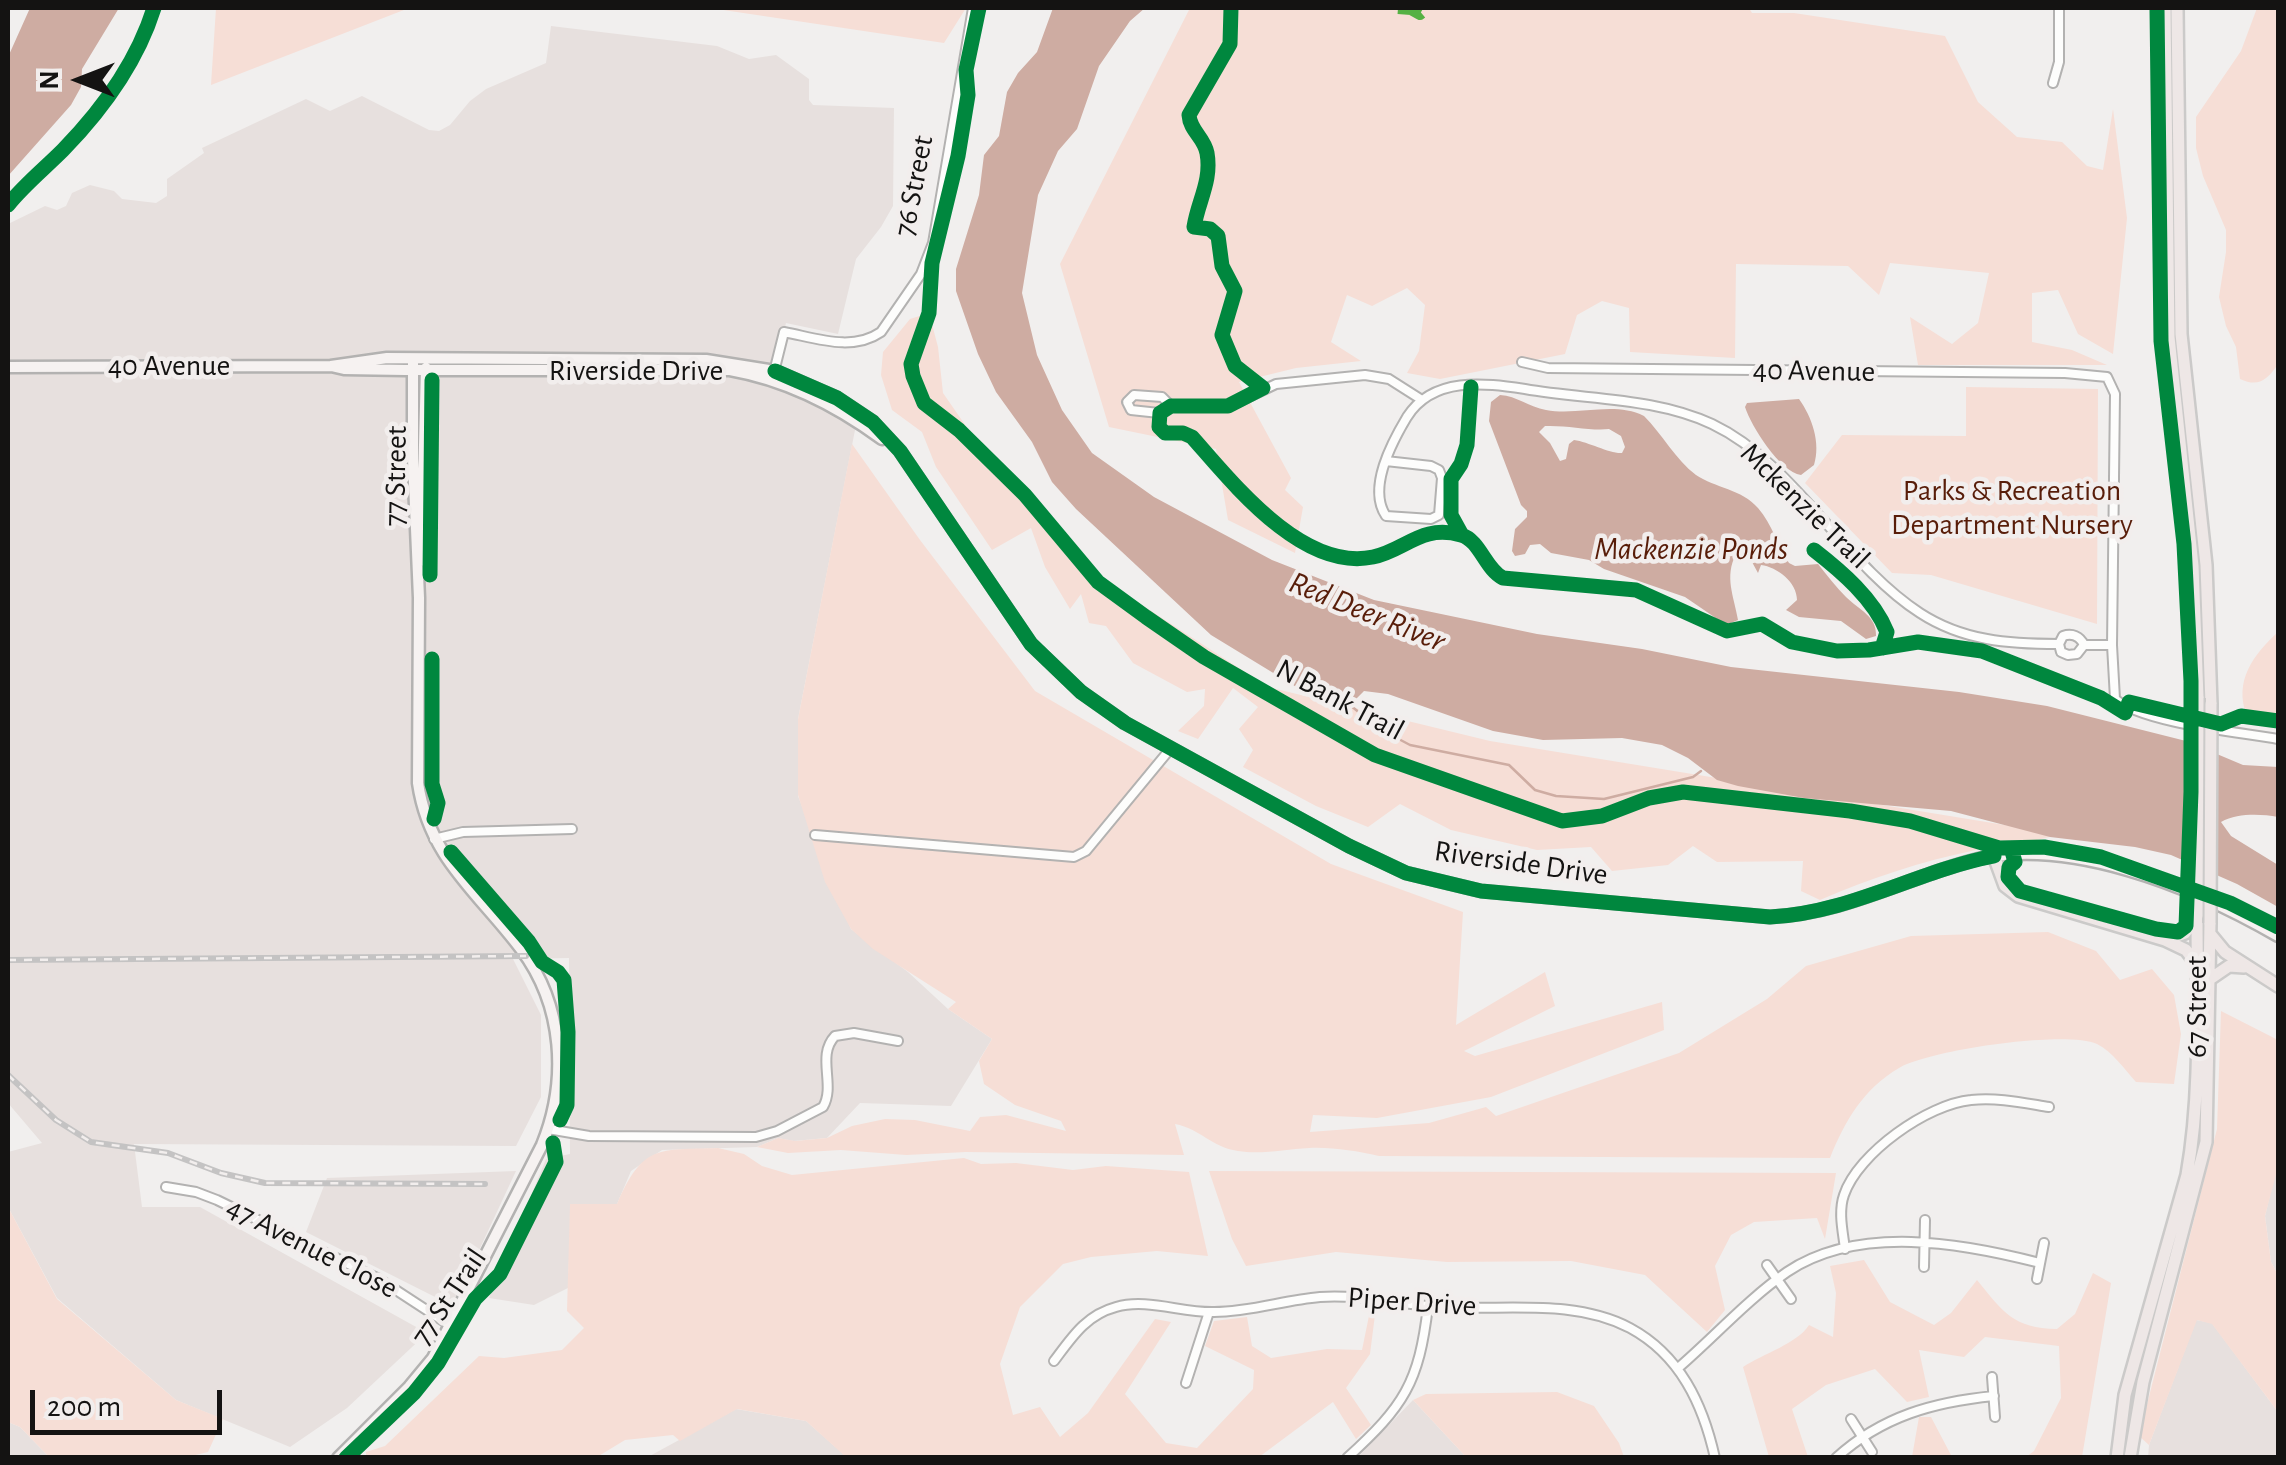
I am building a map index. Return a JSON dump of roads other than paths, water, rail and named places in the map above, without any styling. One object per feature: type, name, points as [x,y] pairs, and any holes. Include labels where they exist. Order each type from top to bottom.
[{"type":"main road","name":"67 Street","points":[[2130,1458],[2143,1382],[2206,1142],[2210,1008],[2197,965],[2198,698],[2193,566],[2167,298],[2165,8]]},
{"type":"main road","name":"67 Street","points":[[2117,1458],[2125,1395],[2193,1142],[2210,928],[2206,565],[2181,334],[2178,8]]},
{"type":"main road","name":"40 Avenue","points":[[8,367],[331,366],[388,358],[426,365]]},
{"type":"main road","name":"77 Street","points":[[338,1458],[410,1387],[432,1358],[548,1129],[557,1096],[556,1030],[546,996],[520,948],[450,865],[434,839],[418,783],[413,365]]},
{"type":"main road","name":"Riverside Drive","points":[[426,365],[716,369],[773,375],[828,402],[900,451],[1030,644],[1081,692],[1170,748],[1388,865],[1443,883],[1503,894],[1742,916],[1801,916],[1845,906],[1969,861],[1994,856],[2057,856],[2110,866],[2228,909],[2278,936]]},
{"type":"main road","name":"77 Street","points":[[418,582],[426,365]]},
{"type":"main road","points":[[1994,856],[2005,886],[2018,896],[2164,940],[2186,950],[2197,965]]},
{"type":"main road","points":[[2164,940],[2185,933],[2197,916]]},
{"type":"main road","points":[[2210,928],[2216,944],[2278,986]]},
{"type":"main road","points":[[2204,985],[2229,966],[2248,968]]},
{"type":"street","name":"76 Street","points":[[773,375],[784,332],[853,343],[872,338],[881,332],[921,274],[936,230],[974,8]]},
{"type":"street","points":[[2052,84],[2059,62],[2060,8]]},
{"type":"street","points":[[1230,357],[1235,366],[1263,388]]},
{"type":"street","name":"40 Avenue","points":[[1522,362],[1548,368],[2065,373],[2107,377],[2114,394],[2112,645]]},
{"type":"street","points":[[1171,406],[1159,396],[1134,394],[1127,402],[1133,411],[1159,413],[1171,406],[1228,406],[1263,388],[1288,382],[1374,375],[1396,382],[1422,400],[1405,420],[1386,460],[1379,500],[1384,514],[1392,519],[1436,518],[1442,508],[1439,470],[1386,460]]},
{"type":"street","name":"Mckenzie Trail","points":[[1422,400],[1447,387],[1472,384],[1634,402],[1696,418],[1750,448],[1888,588],[1921,614],[1981,640],[2059,644]]},
{"type":"street","name":"Mckenzie Trail","points":[[2070,634],[2084,645],[2077,654],[2068,656],[2059,644],[2063,636],[2070,634]]},
{"type":"street","name":"Mckenzie Trail","points":[[2084,645],[2112,645]]},
{"type":"street","points":[[2112,645],[2115,700],[2122,705],[2159,717],[2278,739]]},
{"type":"street","points":[[814,836],[1074,857],[1082,854],[1170,748]]},
{"type":"street","points":[[434,839],[463,832],[572,829]]},
{"type":"street","points":[[548,1129],[606,1137],[766,1135],[822,1107],[828,1094],[827,1047],[835,1036],[854,1033],[898,1041]]},
{"type":"street","points":[[1845,1249],[1841,1206],[1847,1187],[1860,1169],[1909,1123],[1936,1109],[1968,1100],[2049,1107]]},
{"type":"street","name":"47 Avenue Close","points":[[166,1188],[217,1200],[378,1279],[451,1326]]},
{"type":"street","points":[[1924,1267],[1925,1220]]},
{"type":"street","points":[[2037,1279],[2044,1242]]},
{"type":"street","points":[[1678,1368],[1777,1280],[1806,1262],[1845,1249],[1924,1243],[1980,1248],[2040,1262]]},
{"type":"street","points":[[1767,1264],[1790,1299]]},
{"type":"street","name":"Piper Drive","points":[[1054,1361],[1082,1325],[1114,1308],[1144,1304],[1209,1312],[1334,1297],[1428,1306],[1586,1312],[1639,1333],[1678,1368],[1703,1412],[1715,1458]]},
{"type":"street","points":[[1347,1458],[1381,1426],[1407,1392],[1420,1360],[1428,1306]]},
{"type":"street","points":[[1186,1383],[1209,1312]]},
{"type":"street","points":[[1992,1377],[1995,1418]]},
{"type":"street","points":[[1836,1458],[1862,1436],[1896,1417],[1927,1406],[1994,1396]]},
{"type":"street","points":[[1851,1419],[1872,1452]]},
{"type":"water","points":[[30,8],[119,8],[82,69],[81,87],[71,105],[8,176],[8,57]]},
{"type":"water","name":"Red Deer River","points":[[1053,8],[1145,8],[1130,21],[1099,66],[1077,129],[1058,151],[1038,195],[1022,293],[1037,355],[1062,410],[1092,453],[1154,497],[1272,560],[1374,600],[1537,634],[1731,667],[1959,692],[2047,706],[2186,741],[2243,765],[2278,767],[2278,817],[2249,815],[2221,822],[2231,836],[2278,865],[2278,907],[2171,855],[2135,847],[2050,837],[1951,811],[1804,798],[1738,786],[1717,780],[1662,745],[1622,738],[1543,740],[1493,731],[1388,694],[1364,691],[1350,705],[1316,699],[1211,635],[1052,482],[1032,442],[996,392],[956,291],[956,269],[979,195],[984,155],[999,136],[1007,92],[1037,52]]},
{"type":"water","name":"Mackenzie Ponds","points":[[1500,395],[1546,410],[1608,409],[1644,416],[1696,475],[1744,497],[1758,508],[1789,563],[1818,564],[1870,618],[1876,636],[1866,639],[1841,621],[1799,617],[1786,610],[1797,600],[1790,582],[1767,566],[1761,565],[1758,573],[1746,551],[1736,554],[1732,562],[1731,587],[1738,620],[1726,625],[1685,597],[1604,569],[1589,560],[1551,553],[1540,544],[1530,545],[1525,554],[1515,556],[1515,529],[1527,517],[1527,511],[1521,505],[1489,421],[1491,402]],"holes":[[[1545,426],[1609,429],[1621,436],[1625,447],[1617,453],[1574,440],[1569,444],[1566,459],[1560,461],[1539,432]]]},
{"type":"water","points":[[1799,399],[1816,439],[1814,465],[1801,475],[1776,457],[1745,407],[1747,403]]},
{"type":"waterway","points":[[1350,705],[1378,728],[1410,745],[1509,765],[1535,790],[1556,796],[1604,799],[1693,777],[1701,771]]},
{"type":"railway","points":[[8,960],[526,956]]},
{"type":"railway","points":[[8,1075],[56,1120],[91,1142],[168,1153],[221,1173],[265,1183],[485,1184]]},
{"type":"park label","name":"Parks & Recreation Department Nursery","points":[[2012,508]]}]
